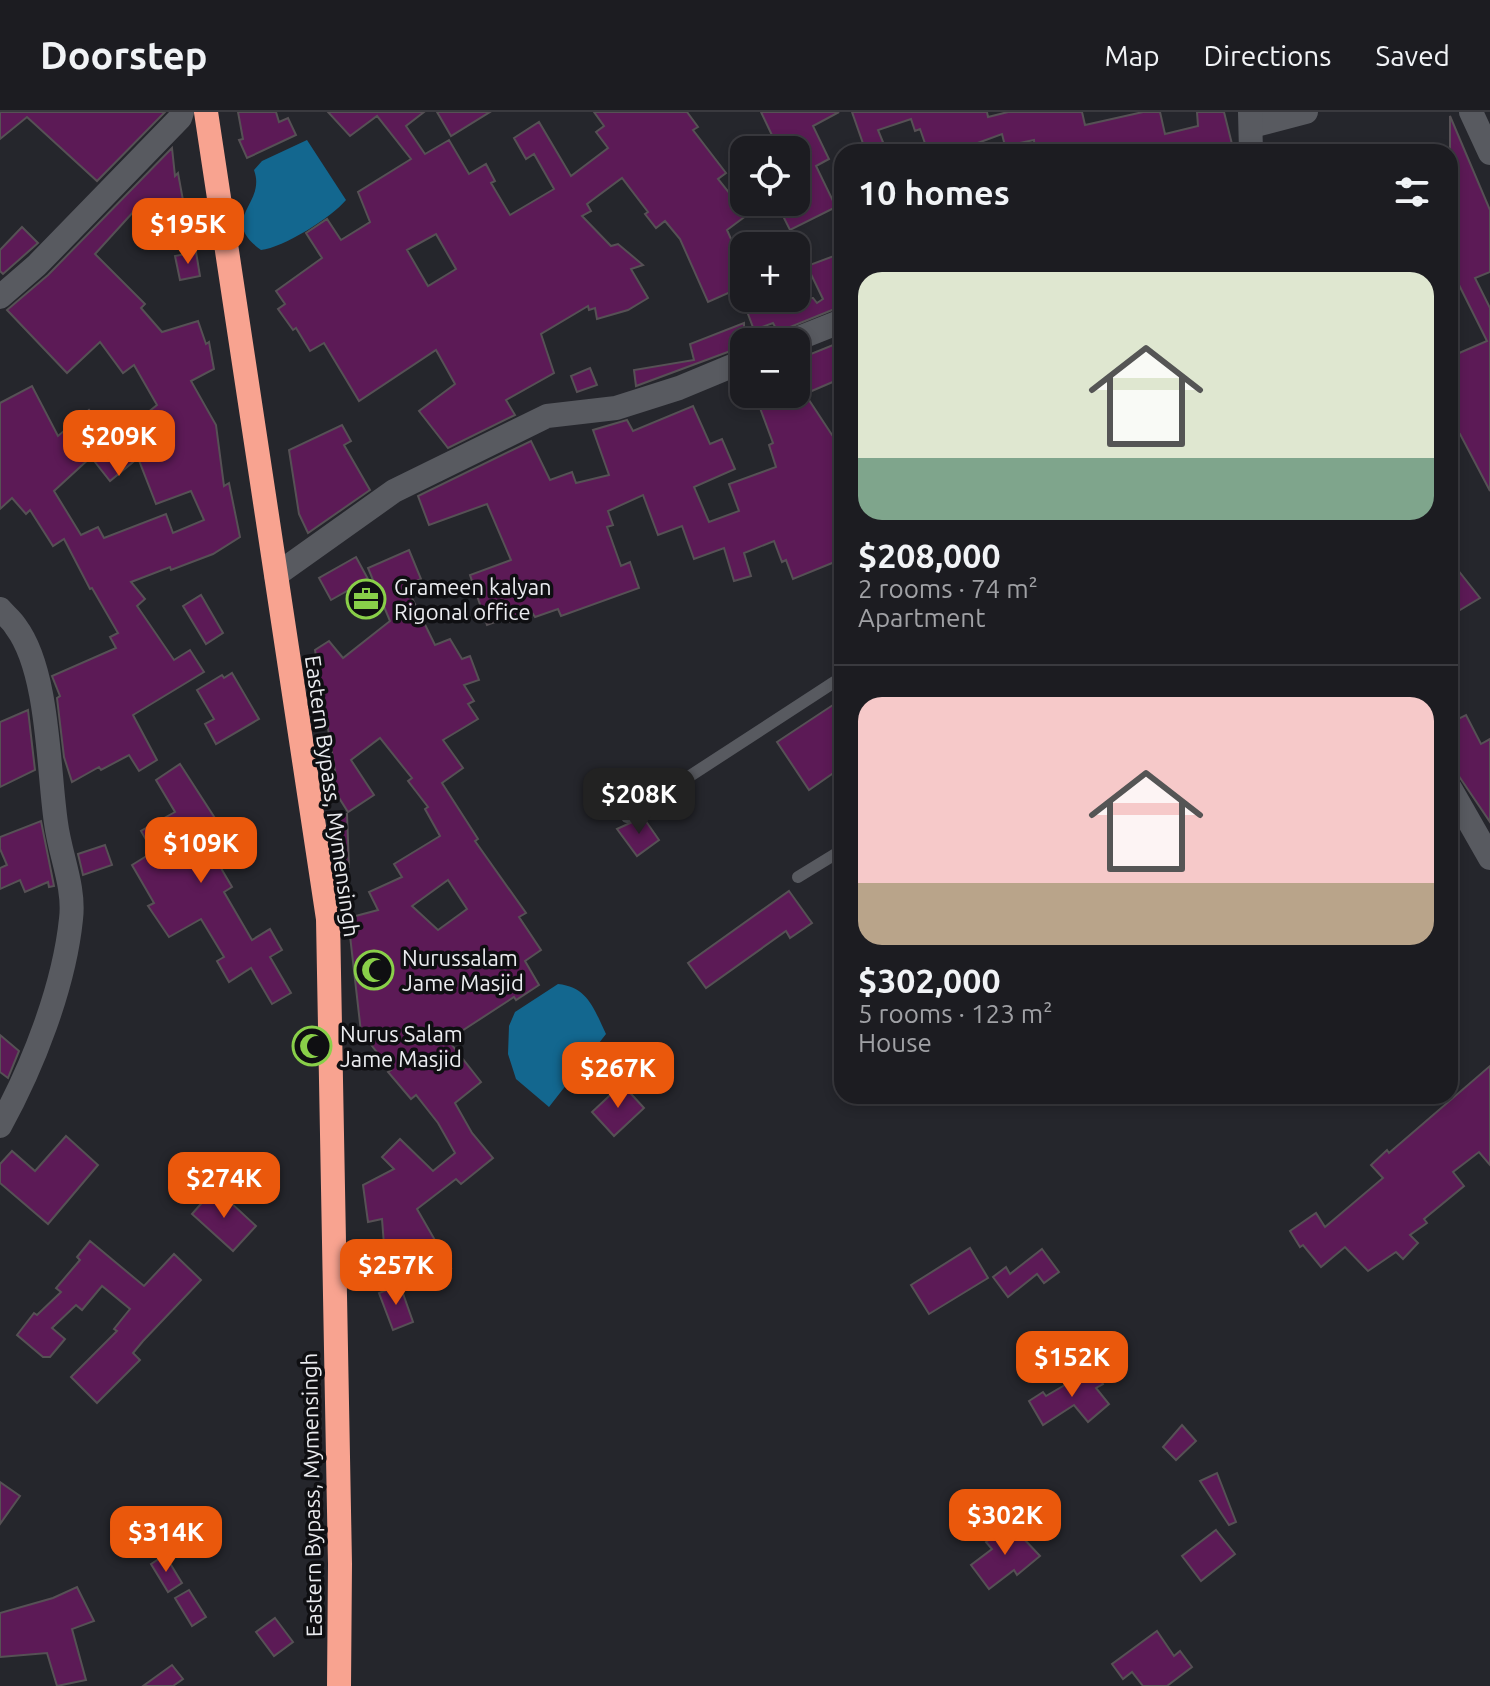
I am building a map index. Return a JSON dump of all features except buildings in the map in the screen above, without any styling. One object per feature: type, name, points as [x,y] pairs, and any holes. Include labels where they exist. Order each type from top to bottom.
[{"type":"highway","name":"Eastern Bypass, Mymensingh","points":[[206,112],[328,919],[340,1549],[339,1686]]},
{"type":"street","points":[[0,297],[37,265],[180,118],[182,112]]},
{"type":"street","points":[[1251,144],[1251,119],[1306,112]]},
{"type":"street","points":[[1471,112],[1490,153]]},
{"type":"street","points":[[810,334],[834,324]]},
{"type":"street","points":[[276,575],[394,491],[547,416],[616,408],[679,388],[730,367]]},
{"type":"street","points":[[0,609],[18,629],[36,670],[56,826],[71,896],[72,916],[64,966],[31,1059],[0,1126]]},
{"type":"street","points":[[1458,802],[1490,858]]},
{"type":"lane","points":[[627,817],[834,682]]},
{"type":"lane","points":[[798,877],[834,855]]},
{"type":"water","points":[[307,140],[346,200],[306,231],[282,244],[261,250],[243,229],[243,220],[254,193],[254,170],[262,161]]},
{"type":"water","points":[[558,984],[576,990],[589,1001],[606,1034],[549,1107],[516,1079],[508,1054],[509,1026],[515,1012]]},
{"type":"place","name":"Grameen kalyan Rigonal office","points":[[366,599]]},
{"type":"place","name":"Nurussalam Jame Masjid","points":[[374,970]]},
{"type":"place","name":"Nurus Salam Jame Masjid","points":[[312,1046]]}]
